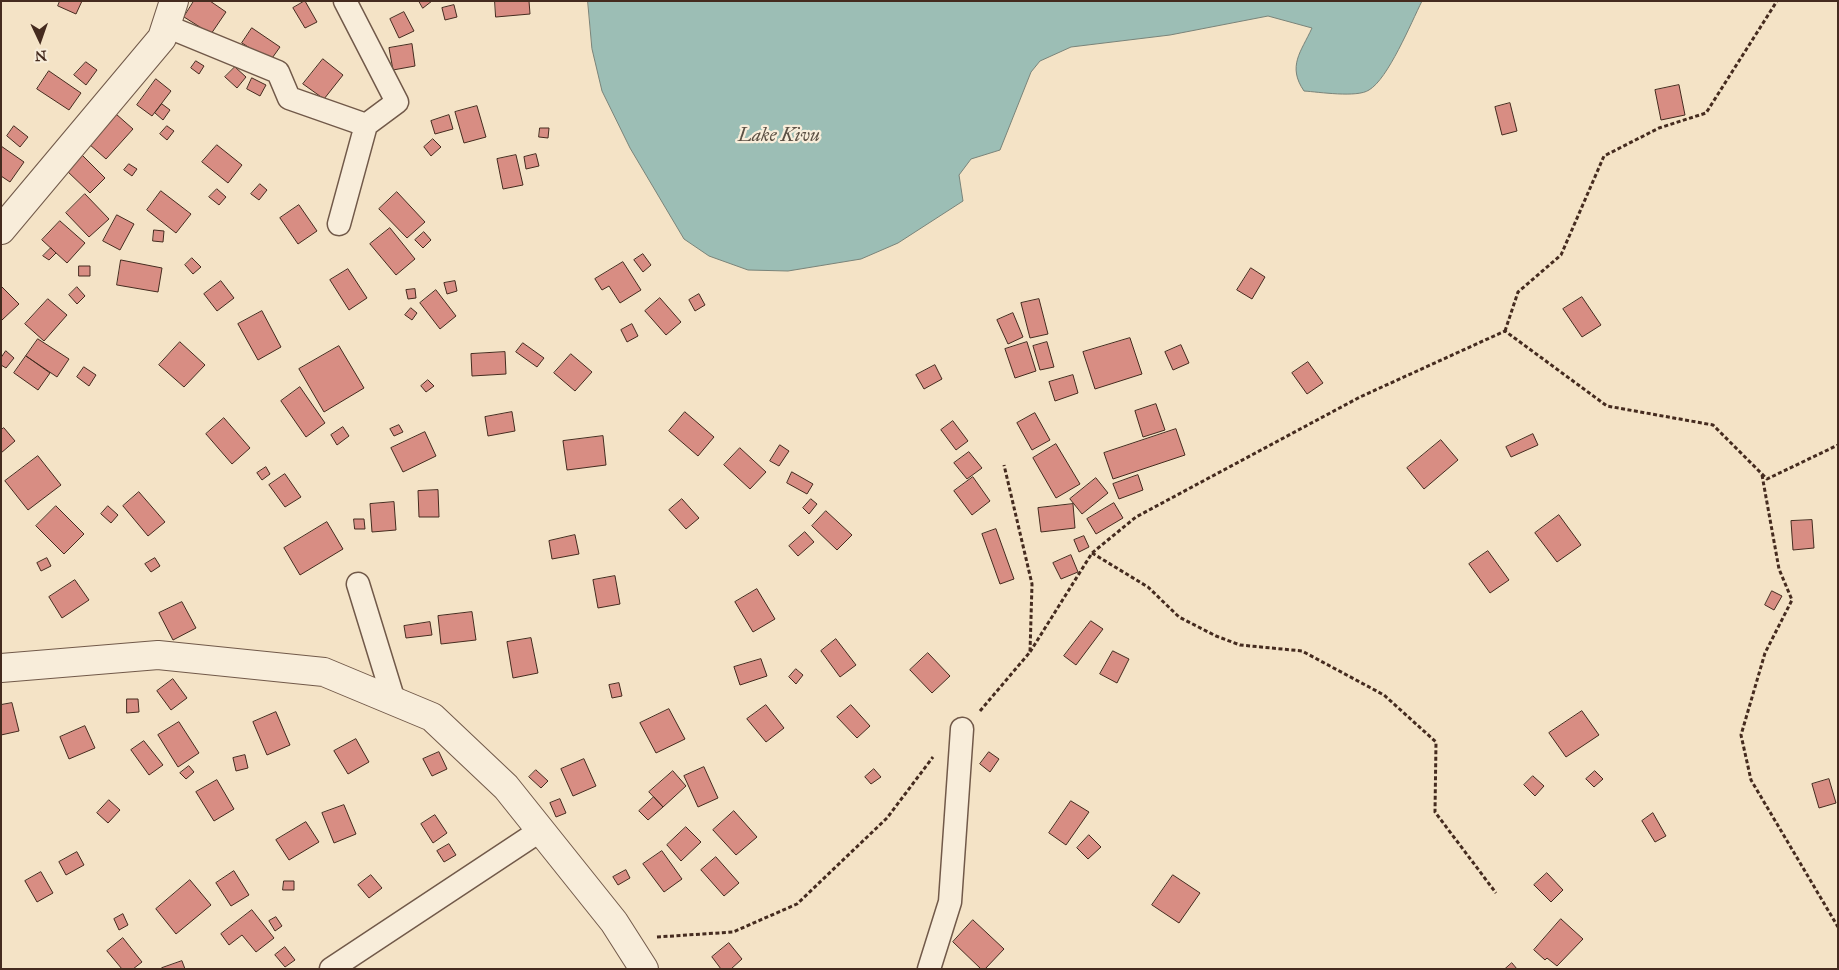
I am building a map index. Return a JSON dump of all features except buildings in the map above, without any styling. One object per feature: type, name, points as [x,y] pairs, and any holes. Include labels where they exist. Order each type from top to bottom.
[{"type":"street","points":[[338,224],[366,125],[397,102],[345,1]]},
{"type":"street","points":[[1,230],[162,38],[170,14],[278,72],[289,98],[366,125]]},
{"type":"street","points":[[358,584],[394,701]]},
{"type":"street","points":[[1,668],[158,654],[324,672],[432,717],[506,787],[614,922],[644,969]]},
{"type":"street","points":[[929,969],[950,902],[962,729]]},
{"type":"street","points":[[331,969],[541,830]]},
{"type":"path","points":[[614,922],[656,937],[733,932],[797,904],[887,818],[936,753],[988,703],[1030,652],[1092,553],[1136,517],[1352,401],[1505,331],[1518,292],[1561,255],[1604,156],[1659,128],[1706,114],[1777,1]]},
{"type":"path","points":[[1505,331],[1607,406],[1713,425],[1767,479],[1838,445]]},
{"type":"path","points":[[1004,465],[1032,584],[1030,652]]},
{"type":"path","points":[[1762,474],[1779,569],[1792,600],[1765,653],[1741,735],[1751,780],[1838,927]]},
{"type":"path","points":[[1092,553],[1148,587],[1178,617],[1216,636],[1240,645],[1302,651],[1384,695],[1436,742],[1435,812],[1496,893]]},
{"type":"water","name":"Lake Kivu","points":[[588,1],[1422,1],[1399,50],[1384,75],[1369,90],[1356,94],[1304,91],[1299,82],[1296,66],[1300,52],[1312,28],[1268,16],[1170,35],[1071,47],[1040,61],[1031,72],[1000,150],[971,159],[959,175],[963,201],[898,243],[861,259],[788,271],[748,270],[709,256],[684,239],[630,148],[602,91],[592,49]]}]
